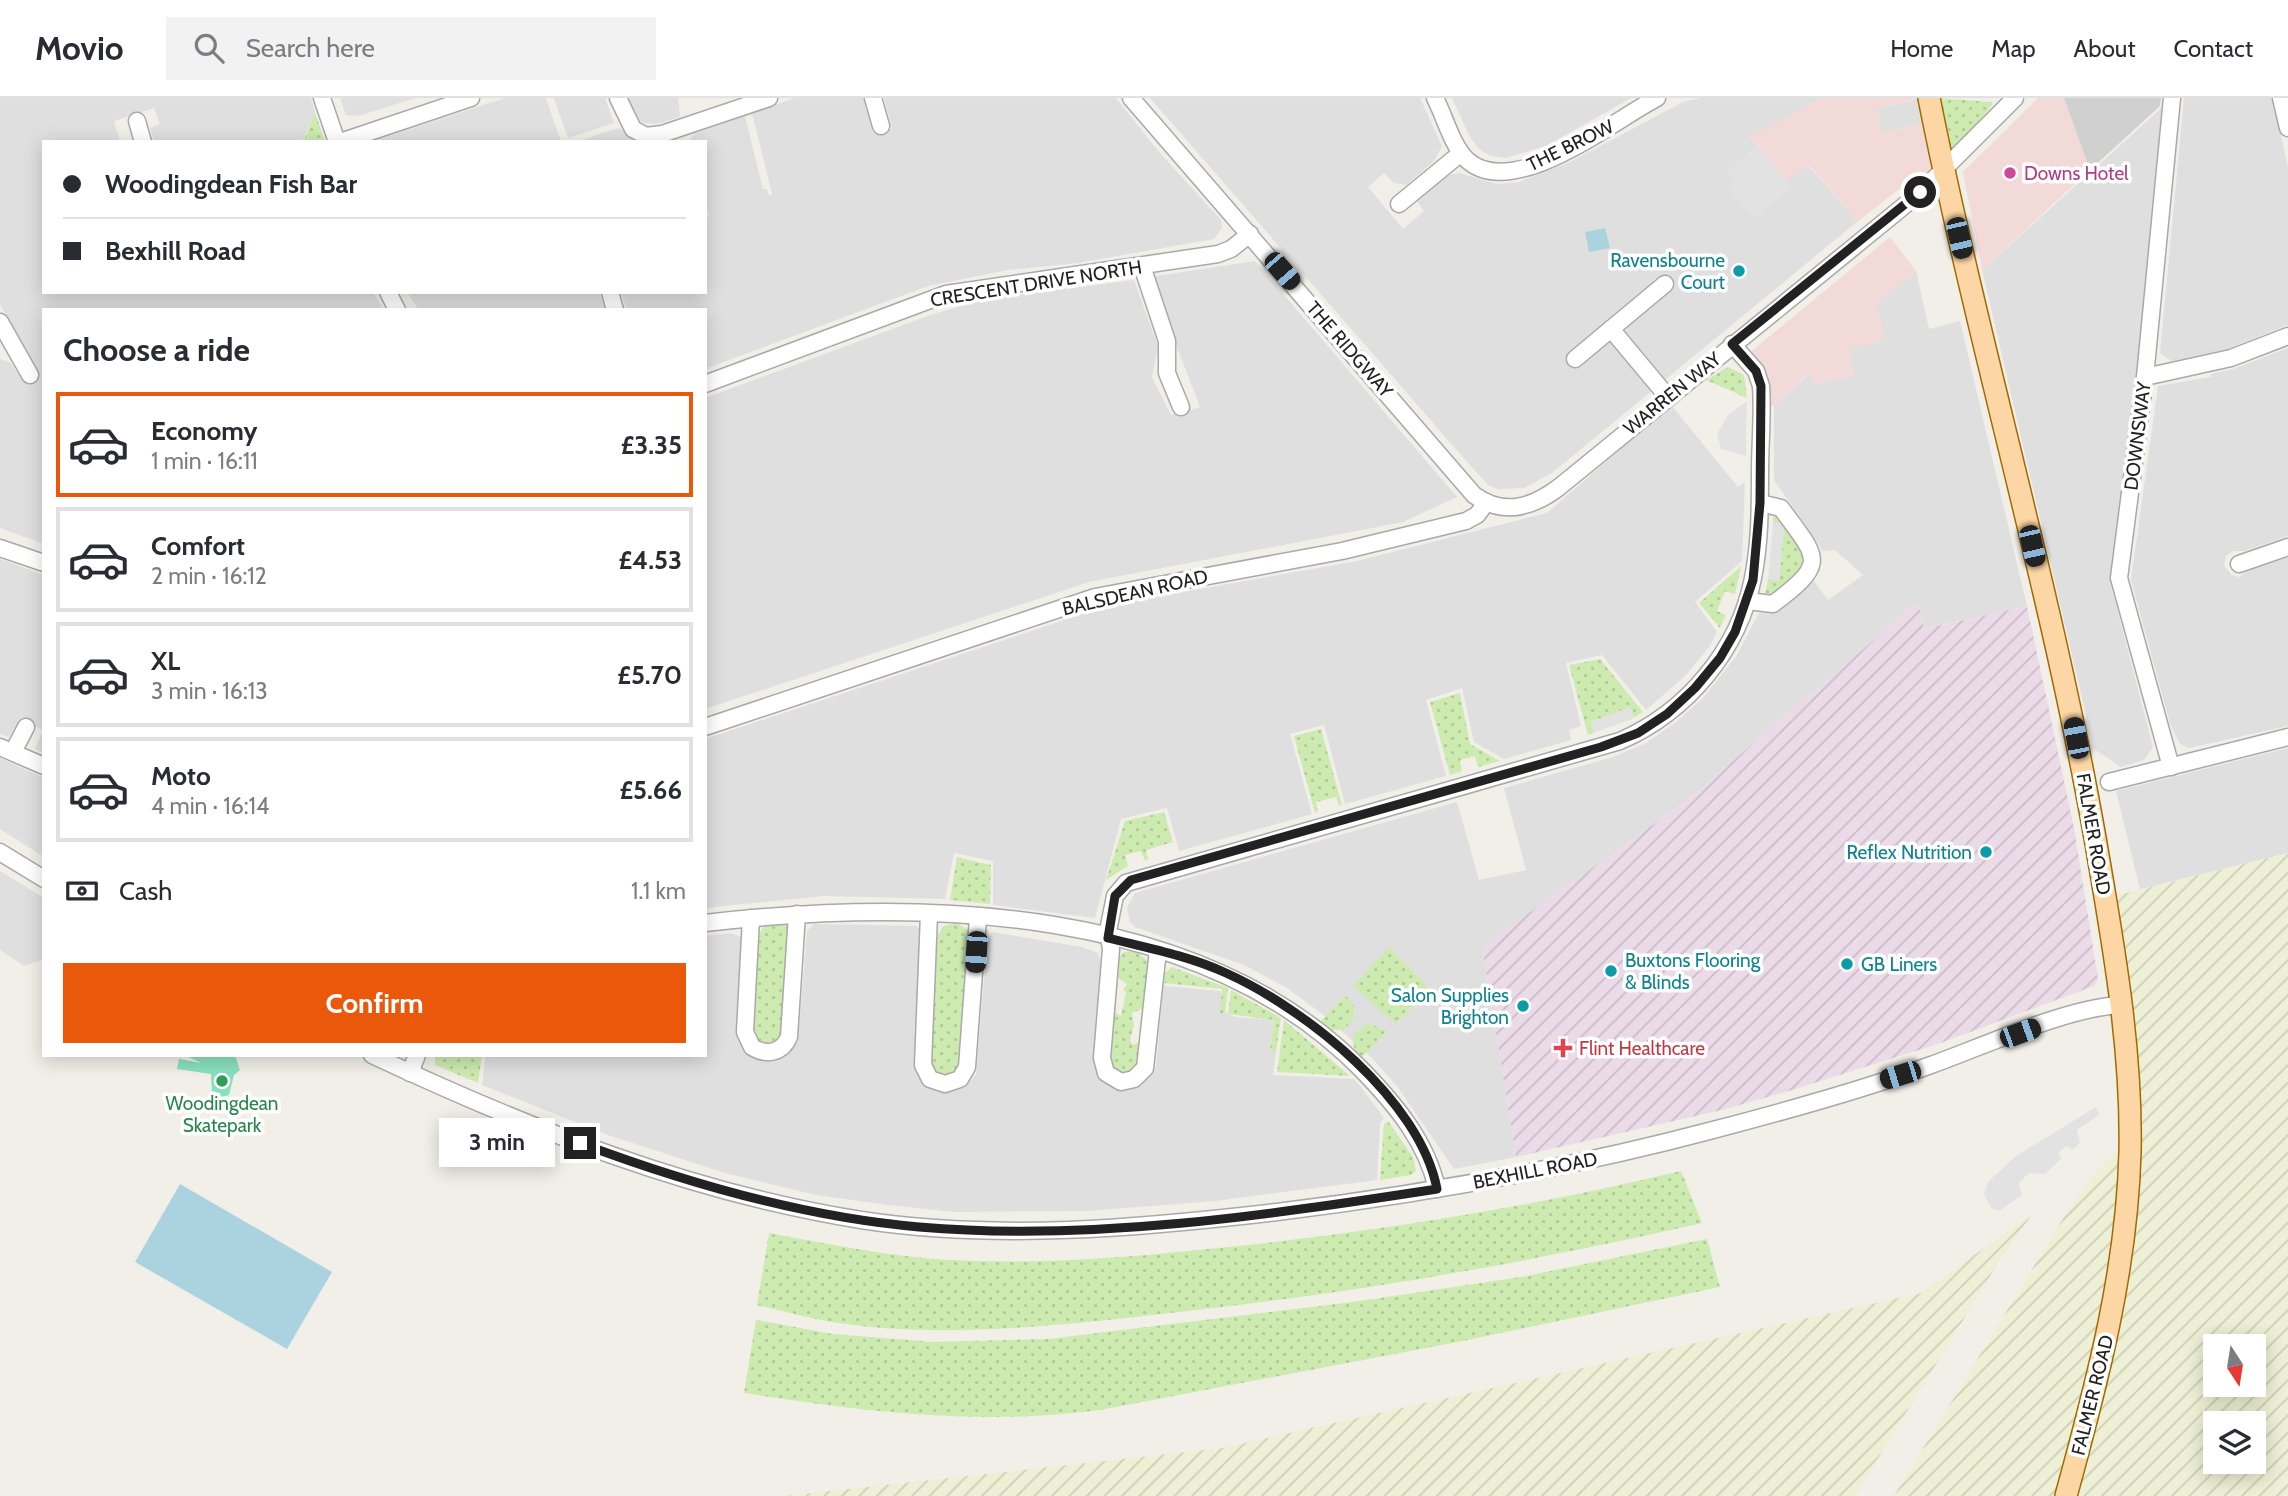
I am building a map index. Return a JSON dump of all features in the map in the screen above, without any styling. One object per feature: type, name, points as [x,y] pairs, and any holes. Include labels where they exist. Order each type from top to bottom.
[{"type":"main road","name":"FALMER ROAD","points":[[1929,98],[2071,713],[2093,825],[2120,1005],[2129,1108],[2125,1222],[2116,1292],[2094,1396],[2066,1496]]},
{"type":"street","points":[[322,98],[337,140]]},
{"type":"street","points":[[344,140],[471,98]]},
{"type":"street","points":[[618,98],[633,129],[654,136],[769,98]]},
{"type":"street","points":[[873,98],[881,126]]},
{"type":"street","name":"THE RIDGWAY","points":[[1131,98],[1468,489],[1486,503]]},
{"type":"street","points":[[1399,204],[1461,153],[1435,98]]},
{"type":"street","name":"WARREN WAY","points":[[1486,503],[1517,508],[1547,496],[1944,171],[2015,98]]},
{"type":"street","name":"DOWNSWAY","points":[[2171,767],[2119,578],[2145,377],[2172,98]]},
{"type":"street","points":[[2281,98],[2288,128]]},
{"type":"street","name":"THE BROW","points":[[1461,153],[1484,170],[1515,171],[1549,159],[1652,99]]},
{"type":"street","points":[[137,121],[142,140]]},
{"type":"street","name":"CRESCENT DRIVE NORTH","points":[[707,383],[936,297],[1218,254],[1231,249],[1250,234]]},
{"type":"street","points":[[1142,266],[1167,341],[1167,373],[1181,388],[1181,407]]},
{"type":"street","points":[[1575,359],[1665,284]]},
{"type":"street","points":[[0,322],[6,346],[30,374]]},
{"type":"street","points":[[1611,329],[1667,396]]},
{"type":"street","points":[[2145,377],[2231,358],[2288,336]]},
{"type":"street","points":[[1158,950],[1145,1066],[1136,1079],[1121,1082],[1109,1076],[1102,1063],[1111,949],[1108,938],[1115,896],[1131,880],[1501,778],[1611,744],[1645,729],[1682,702],[1728,645],[1747,601],[1757,555],[1761,386],[1756,371],[1732,344]]},
{"type":"street","name":"BALSDEAN ROAD","points":[[707,726],[1095,597],[1388,541],[1466,521],[1477,515],[1486,503]]},
{"type":"street","points":[[1747,601],[1773,604],[1809,574],[1813,563],[1812,551],[1781,508],[1760,503]]},
{"type":"street","points":[[2239,564],[2288,547]]},
{"type":"street","points":[[0,548],[42,562]]},
{"type":"street","points":[[26,727],[6,749],[42,765]]},
{"type":"street","points":[[2109,782],[2288,737]]},
{"type":"street","points":[[0,852],[42,877]]},
{"type":"street","points":[[751,918],[746,1032],[752,1047],[768,1053],[783,1046],[789,1037],[797,914]]},
{"type":"street","points":[[707,923],[797,914],[929,914],[978,918],[1043,925],[1108,938],[1158,950],[1226,973],[1277,1001],[1318,1029],[1362,1070],[1399,1113],[1427,1156],[1437,1189]]},
{"type":"street","points":[[929,914],[923,1065],[930,1079],[945,1084],[960,1079],[967,1066],[978,918]]},
{"type":"street","name":"BEXHILL ROAD","points":[[376,1057],[601,1151],[705,1185],[809,1210],[901,1225],[987,1231],[1148,1226],[1437,1189],[1609,1155],[1756,1119],[1923,1068],[2086,1010],[2120,1005]]},
{"type":"street","points":[[410,1073],[416,1057]]},
{"type":"shaded area","points":[[0,98],[311,98],[315,112],[303,140],[153,140],[150,128],[160,124],[154,108],[114,121],[119,140],[42,140],[42,294],[374,294],[383,308],[42,308],[42,543],[0,528],[0,359],[11,363],[20,377],[37,368],[0,304]]},
{"type":"shaded area","points":[[340,98],[415,98],[359,116],[346,115]]},
{"type":"shaded area","points":[[505,98],[546,98],[560,140],[377,140]]},
{"type":"shaded area","points":[[554,98],[605,98],[614,123],[568,138]]},
{"type":"shaded area","points":[[628,98],[678,98],[680,117],[657,124],[642,123],[635,116]]},
{"type":"shaded area","points":[[795,98],[864,98],[873,133],[892,129],[884,98],[1116,98],[1159,152],[1221,220],[1222,228],[1214,239],[1078,263],[1008,270],[928,286],[707,368],[707,308],[626,308],[622,294],[707,294],[707,140],[690,140],[694,134],[745,116],[763,189],[767,189],[769,196],[772,194],[752,113]]},
{"type":"shaded area","points":[[1150,98],[1420,98],[1442,146],[1434,161],[1406,185],[1394,183],[1384,173],[1368,187],[1403,229],[1424,211],[1417,201],[1447,175],[1459,173],[1497,184],[1519,182],[1570,162],[1683,102],[1701,98],[1822,98],[1750,138],[1808,165],[1858,221],[1552,473],[1524,488],[1498,489],[1488,485],[1461,455]]},
{"type":"shaded area","points":[[1452,98],[1631,98],[1546,146],[1506,158],[1491,156],[1479,149],[1470,137]]},
{"type":"shaded area","points":[[1822,98],[1919,98],[1876,109],[1882,133],[1925,123],[1934,162],[1930,171],[1906,191],[1898,190],[1858,221],[1809,165],[1787,182],[1749,137]]},
{"type":"shaded area","points":[[1921,98],[1925,123],[1882,133],[1876,109]]},
{"type":"shaded area","points":[[2038,98],[2064,98],[2090,170],[1982,270],[1963,172]]},
{"type":"shaded area","points":[[2064,98],[2161,98],[2160,106],[2090,170]]},
{"type":"shaded area","points":[[2184,98],[2272,98],[2288,167],[2288,325],[2227,349],[2172,361],[2160,353]]},
{"type":"shaded area","points":[[2166,104],[2156,168],[2139,363],[2110,582],[2153,747],[2144,760],[2121,767],[2094,749],[1982,270]]},
{"type":"shaded area","points":[[619,128],[636,140],[583,140]]},
{"type":"shaded area","points":[[1757,146],[1791,187],[1754,218],[1729,189],[1736,182],[1727,171]]},
{"type":"shaded area","points":[[1890,237],[1916,271],[1877,303],[1885,340],[1848,349],[1854,375],[1815,384],[1809,373],[1774,405],[1764,408],[1748,354]]},
{"type":"shaded area","points":[[1859,251],[1861,254],[1782,318],[1780,315]]},
{"type":"shaded area","points":[[1255,261],[1457,497],[1403,522],[1089,582],[707,708],[707,397],[933,314],[987,299],[1134,280],[1158,346],[1152,377],[1171,415],[1200,407],[1150,277]]},
{"type":"shaded area","points":[[1916,271],[1929,329],[1960,321],[2027,606],[1923,629],[1918,602],[1685,802],[1508,928],[1483,952],[1516,1157],[1454,1169],[1397,1086],[1370,1056],[1321,1013],[1287,988],[1244,965],[1135,927],[1130,922],[1127,908],[1135,893],[1457,802],[1479,880],[1526,870],[1504,788],[1613,757],[1646,743],[1675,723],[1704,697],[1737,655],[1759,613],[1782,609],[1813,580],[1828,600],[1863,575],[1835,550],[1823,551],[1774,480],[1774,405],[1810,373],[1815,384],[1854,375],[1848,349],[1877,303]]},
{"type":"shaded area","points":[[408,294],[599,294],[605,308],[418,308]]},
{"type":"shaded area","points":[[2288,348],[2288,536],[2245,551],[2233,551],[2226,556],[2224,565],[2231,575],[2240,577],[2252,567],[2288,554],[2288,726],[2189,748],[2180,744],[2170,723],[2131,580],[2158,386],[2211,377],[2211,374],[2233,369]]},
{"type":"shaded area","points":[[1747,401],[1746,456],[1721,449],[1717,434],[1728,415]]},
{"type":"shaded area","points":[[1671,405],[1738,487],[1745,482],[1742,561],[1695,602],[1717,632],[1709,647],[1685,676],[1646,710],[1602,655],[1566,663],[1581,726],[1569,730],[1571,740],[1504,759],[1474,742],[1462,688],[1426,700],[1446,776],[1345,804],[1324,725],[1290,734],[1312,814],[1179,851],[1167,808],[1121,819],[1095,918],[993,905],[993,861],[954,853],[945,899],[823,896],[707,908],[707,738],[1110,605],[1357,561],[1547,513]]},
{"type":"shaded area","points":[[1773,523],[1784,524],[1779,581],[1768,579]]},
{"type":"shaded area","points":[[0,559],[42,574],[42,730],[20,719],[9,737],[0,734]]},
{"type":"shaded area","points":[[1918,602],[1924,629],[2027,606],[2074,828],[2098,979],[2094,986],[1938,1044],[1789,1091],[1722,1110],[1516,1157],[1483,952],[1508,928],[1685,802]]},
{"type":"shaded area","points":[[1630,707],[1634,718],[1594,733],[1590,722]]},
{"type":"shaded area","points":[[42,732],[42,752],[35,749]]},
{"type":"shaded area","points":[[2288,748],[2288,853],[2140,889],[2116,791]]},
{"type":"shaded area","points":[[0,758],[42,777],[42,856],[0,829]]},
{"type":"shaded area","points":[[0,871],[42,897],[42,960],[24,966],[0,950]]},
{"type":"shaded area","points":[[814,924],[917,926],[923,933],[916,1073],[930,1089],[946,1093],[964,1088],[976,1074],[987,943],[992,932],[1082,947],[1098,953],[1101,962],[1095,1065],[1103,1081],[1119,1089],[1141,1086],[1156,1067],[1163,986],[1221,991],[1223,1011],[1235,1017],[1274,1020],[1270,1051],[1276,1052],[1273,1075],[1354,1079],[1361,1087],[1384,1118],[1380,1123],[1377,1180],[1215,1201],[1088,1211],[954,1212],[816,1195],[725,1173],[605,1134],[482,1085],[486,1057],[707,1057],[707,936],[730,933],[741,937],[742,942],[737,1030],[742,1045],[759,1059],[783,1057],[798,1042],[807,931]]},
{"type":"shaded area","points":[[2096,1107],[2099,1115],[2077,1130],[2080,1143],[2073,1149],[2066,1146],[2058,1153],[2062,1158],[2045,1174],[2029,1173],[2019,1183],[2022,1195],[1999,1211],[1991,1208],[1984,1194],[1988,1182],[2016,1156]]},
{"type":"green space","points":[[1936,98],[1993,104],[1960,144],[1949,152]]},
{"type":"green space","points":[[315,112],[324,140],[304,140]]},
{"type":"green space","points":[[1728,367],[1744,375],[1747,398],[1706,380]]},
{"type":"green space","points":[[1774,508],[1811,560],[1774,598],[1764,600],[1768,579],[1779,580],[1784,524],[1773,523]]},
{"type":"green space","points":[[1741,566],[1735,594],[1725,591],[1717,611],[1726,615],[1720,628],[1699,603]]},
{"type":"green space","points":[[1600,659],[1643,712],[1634,718],[1630,708],[1591,722],[1594,733],[1588,735],[1569,665]]},
{"type":"green space","points":[[1460,693],[1470,744],[1500,761],[1478,767],[1475,756],[1460,760],[1462,771],[1450,775],[1430,702]]},
{"type":"green space","points":[[1321,729],[1342,805],[1339,806],[1336,797],[1316,802],[1318,812],[1315,813],[1294,736]]},
{"type":"green space","points":[[1164,812],[1173,842],[1146,850],[1148,860],[1145,861],[1141,851],[1125,855],[1128,866],[1106,880],[1125,821]]},
{"type":"green space","points":[[2288,853],[2288,1496],[1894,1496],[2073,1202],[2096,1172],[2133,1135],[2114,896]]},
{"type":"green space","points":[[957,857],[991,865],[990,904],[950,900]]},
{"type":"green space","points":[[766,923],[784,923],[788,927],[786,1032],[774,1045],[757,1041],[751,1028],[758,936]]},
{"type":"green space","points":[[956,923],[967,929],[971,937],[962,1063],[958,1075],[937,1077],[928,1060],[938,934],[944,926]]},
{"type":"green space","points":[[1389,947],[1430,989],[1396,1024],[1353,986]]},
{"type":"green space","points":[[1135,951],[1149,962],[1147,1007],[1132,1013],[1134,1025],[1130,1040],[1133,1045],[1144,1040],[1137,1071],[1121,1075],[1111,1068],[1108,1057],[1113,1011],[1121,1016],[1126,992],[1123,990],[1127,984],[1115,976],[1116,960],[1124,952]]},
{"type":"green space","points":[[1172,967],[1228,988],[1225,1013],[1220,1013],[1222,989],[1164,983],[1165,973]]},
{"type":"green space","points":[[1231,990],[1281,1018],[1276,1052],[1270,1051],[1274,1020],[1228,1014]]},
{"type":"green space","points":[[1345,995],[1354,1005],[1353,1020],[1343,1030],[1331,1030],[1320,1022]]},
{"type":"green space","points":[[1284,1020],[1350,1076],[1277,1072]]},
{"type":"green space","points":[[1370,1024],[1387,1031],[1361,1058],[1354,1048],[1355,1034]]},
{"type":"green space","name":"Woodingdean Skatepark","points":[[189,1057],[236,1057],[240,1070],[234,1075],[229,1095],[212,1095],[211,1074],[177,1069],[179,1059],[201,1063]]},
{"type":"green space","points":[[435,1057],[482,1057],[478,1083],[435,1065]]},
{"type":"green space","points":[[1388,1121],[1413,1157],[1416,1171],[1411,1175],[1380,1180],[1384,1124]]},
{"type":"green space","points":[[1681,1171],[1702,1223],[1520,1261],[1336,1292],[1122,1318],[978,1330],[884,1328],[829,1321],[757,1305],[769,1233],[860,1250],[929,1258],[988,1261],[1095,1259],[1238,1246],[1405,1224],[1516,1206]]},
{"type":"green space","points":[[2032,1214],[1992,1273],[1855,1496],[785,1496],[1222,1448],[1921,1293]]},
{"type":"green space","points":[[1707,1239],[1720,1287],[1463,1341],[1100,1410],[1011,1417],[922,1415],[744,1393],[756,1320],[833,1334],[934,1342],[1048,1339],[1353,1302],[1521,1277]]},
{"type":"water","points":[[1605,228],[1610,248],[1589,252],[1585,232]]},
{"type":"water","points":[[180,1184],[332,1272],[287,1349],[135,1262]]},
{"type":"place","name":"Downs Hotel","points":[[2010,173]]},
{"type":"place","name":"Ravensbourne Court","points":[[1739,271]]},
{"type":"place","name":"Reflex Nutrition","points":[[1986,852]]},
{"type":"place","name":"GB Liners","points":[[1847,964]]},
{"type":"place","name":"Buxtons Flooring & Blinds","points":[[1611,971]]},
{"type":"place","name":"Salon Supplies Brighton","points":[[1523,1006]]},
{"type":"place","name":"Flint Healthcare","points":[[1563,1048]]},
{"type":"place","name":"Woodingdean Skatepark","points":[[222,1081]]},
{"type":"route","points":[[580,1143],[653,1169],[765,1201],[891,1224],[987,1231],[1148,1226],[1437,1189],[1430,1164],[1412,1130],[1376,1085],[1337,1046],[1294,1012],[1226,973],[1158,950],[1108,938],[1115,896],[1131,880],[1501,778],[1620,741],[1653,725],[1682,702],[1720,658],[1735,632],[1747,601],[1756,563],[1760,503],[1761,386],[1756,371],[1732,344],[1920,192]]}]
